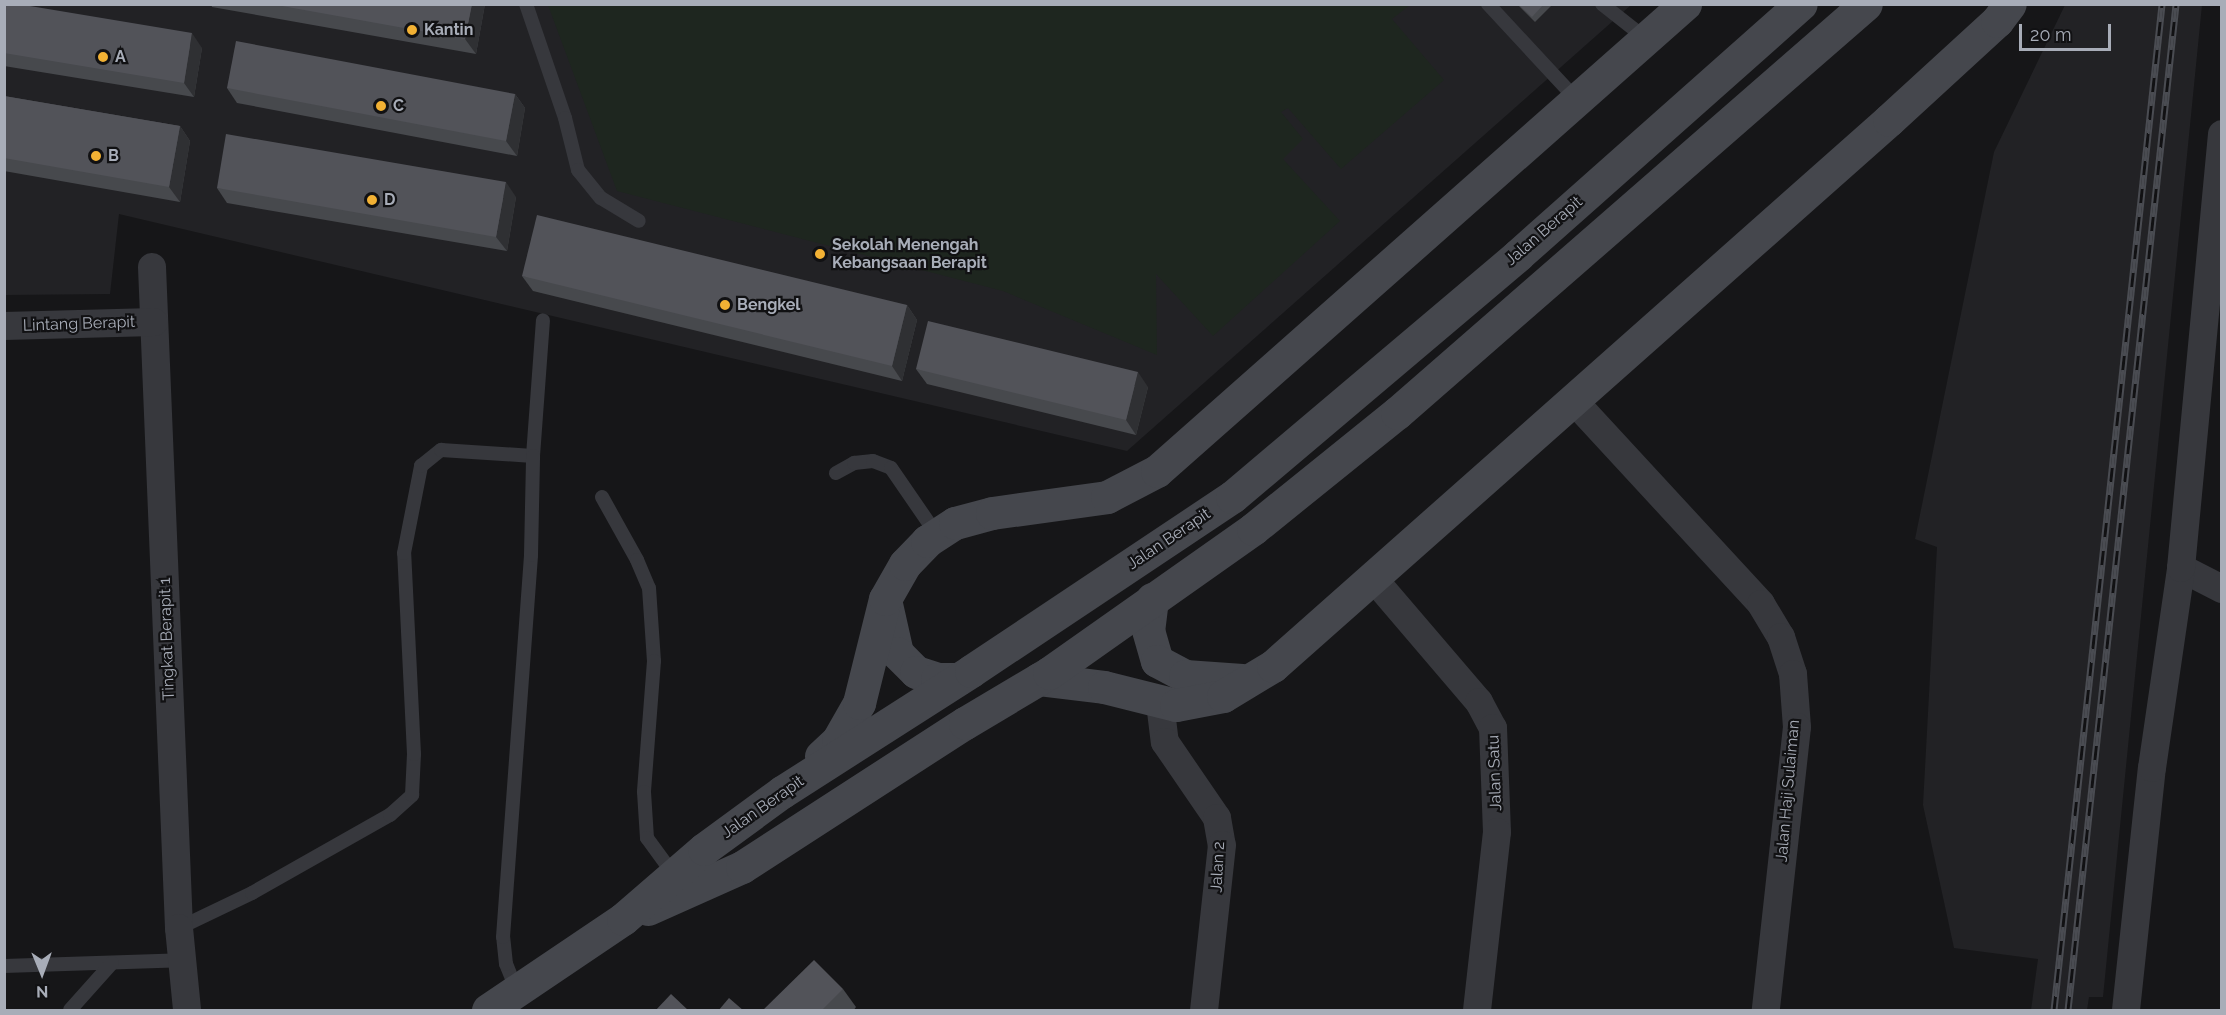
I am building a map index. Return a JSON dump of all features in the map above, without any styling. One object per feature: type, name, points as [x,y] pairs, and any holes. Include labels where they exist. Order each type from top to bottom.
[{"type":"main road","points":[[782,792],[838,740],[859,703],[885,599],[905,564],[937,535],[955,523],[992,513],[1107,497],[1157,471],[1685,4]]},
{"type":"main road","name":"Jalan Berapit","points":[[488,1011],[623,919],[704,849],[782,792],[958,679],[1232,497],[1518,255],[1801,4]]},
{"type":"main road","points":[[623,919],[732,874],[965,723],[1039,679],[1253,529],[1406,406],[1866,4]]},
{"type":"main road","points":[[1039,679],[1104,687],[1160,703],[1176,705],[1223,696],[1273,666],[1889,120],[1997,21],[2010,4]]},
{"type":"main road","points":[[885,599],[897,653],[916,672],[937,678],[958,679]]},
{"type":"main road","points":[[1152,599],[1148,630],[1157,661],[1185,676],[1225,681],[1250,680]]},
{"type":"street","points":[[2126,1011],[2152,768],[2181,568],[2222,134]]},
{"type":"street","name":"Tingkat Berapit 1","points":[[152,267],[179,928],[187,1011]]},
{"type":"street","name":"Lintang Berapit","points":[[4,326],[154,322]]},
{"type":"street","name":"Jalan Haji Sulaiman","points":[[1573,400],[1761,604],[1781,637],[1793,674],[1797,727],[1766,1011]]},
{"type":"street","points":[[2181,568],[2222,589]]},
{"type":"street","name":"Jalan Satu","points":[[1373,578],[1479,702],[1493,728],[1497,832],[1477,1011]]},
{"type":"street","name":"Jalan 2","points":[[1160,703],[1165,742],[1217,819],[1222,845],[1204,1011]]},
{"type":"lane","points":[[526,4],[565,118],[578,170],[601,198],[639,221]]},
{"type":"lane","points":[[1488,4],[1577,100]]},
{"type":"lane","points":[[1602,4],[1645,38]]},
{"type":"lane","points":[[518,991],[506,964],[503,937],[531,555],[532,456],[543,320]]},
{"type":"lane","points":[[179,928],[252,893],[390,815],[412,795],[414,754],[404,553],[421,466],[441,450],[532,456]]},
{"type":"lane","points":[[836,473],[854,463],[873,460],[891,468],[937,535]]},
{"type":"lane","points":[[602,497],[637,560],[649,588],[654,661],[644,792],[647,838],[674,875]]},
{"type":"lane","points":[[4,966],[181,960]]},
{"type":"lane","points":[[70,1011],[112,963]]},
{"type":"shaded area","name":"Sekolah Menengah Kebangsaan Berapit","points":[[4,5],[1631,5],[1127,451],[119,214],[110,294],[5,295]]},
{"type":"shaded area","points":[[548,5],[1410,5],[1392,19],[1444,80],[1341,169],[1288,108],[1281,112],[1303,139],[1283,159],[1340,221],[1213,336],[1156,274],[1157,355],[1003,291],[617,191]]},
{"type":"shaded area","points":[[2065,5],[2202,5],[2103,997],[2089,997],[2087,1010],[2031,1010],[2038,959],[1954,948],[1923,805],[1937,547],[1915,539],[1994,152]]},
{"type":"building","name":"A","points":[[4,4],[18,4],[192,33],[184,83],[4,53]]},
{"type":"building","points":[[271,4],[472,4],[465,39]]},
{"type":"building","points":[[1518,4],[1544,4],[1532,17]]},
{"type":"building","name":"C","points":[[236,41],[515,94],[506,141],[227,88]]},
{"type":"building","name":"B","points":[[4,96],[180,126],[169,187],[4,158]]},
{"type":"building","name":"D","points":[[226,134],[506,182],[496,237],[217,188]]},
{"type":"building","name":"Bengkel","points":[[537,215],[907,305],[892,366],[522,276]]},
{"type":"building","points":[[928,321],[1138,372],[1126,420],[916,369]]},
{"type":"building","points":[[814,960],[843,989],[821,1011],[762,1011]]},
{"type":"building","points":[[671,994],[689,1011],[655,1011]]},
{"type":"building","points":[[729,998],[744,1011],[718,1011]]},
{"type":"railway","points":[[2054,1010],[2162,4]]},
{"type":"railway","points":[[2068,1010],[2176,4]]},
{"type":"place","name":"Kantin","points":[[412,30]]},
{"type":"place","name":"A","points":[[103,57]]},
{"type":"place","name":"C","points":[[381,106]]},
{"type":"place","name":"B","points":[[96,156]]},
{"type":"place","name":"D","points":[[372,200]]},
{"type":"place","name":"Sekolah Menengah Kebangsaan Berapit","points":[[820,254]]},
{"type":"place","name":"Bengkel","points":[[725,305]]}]
